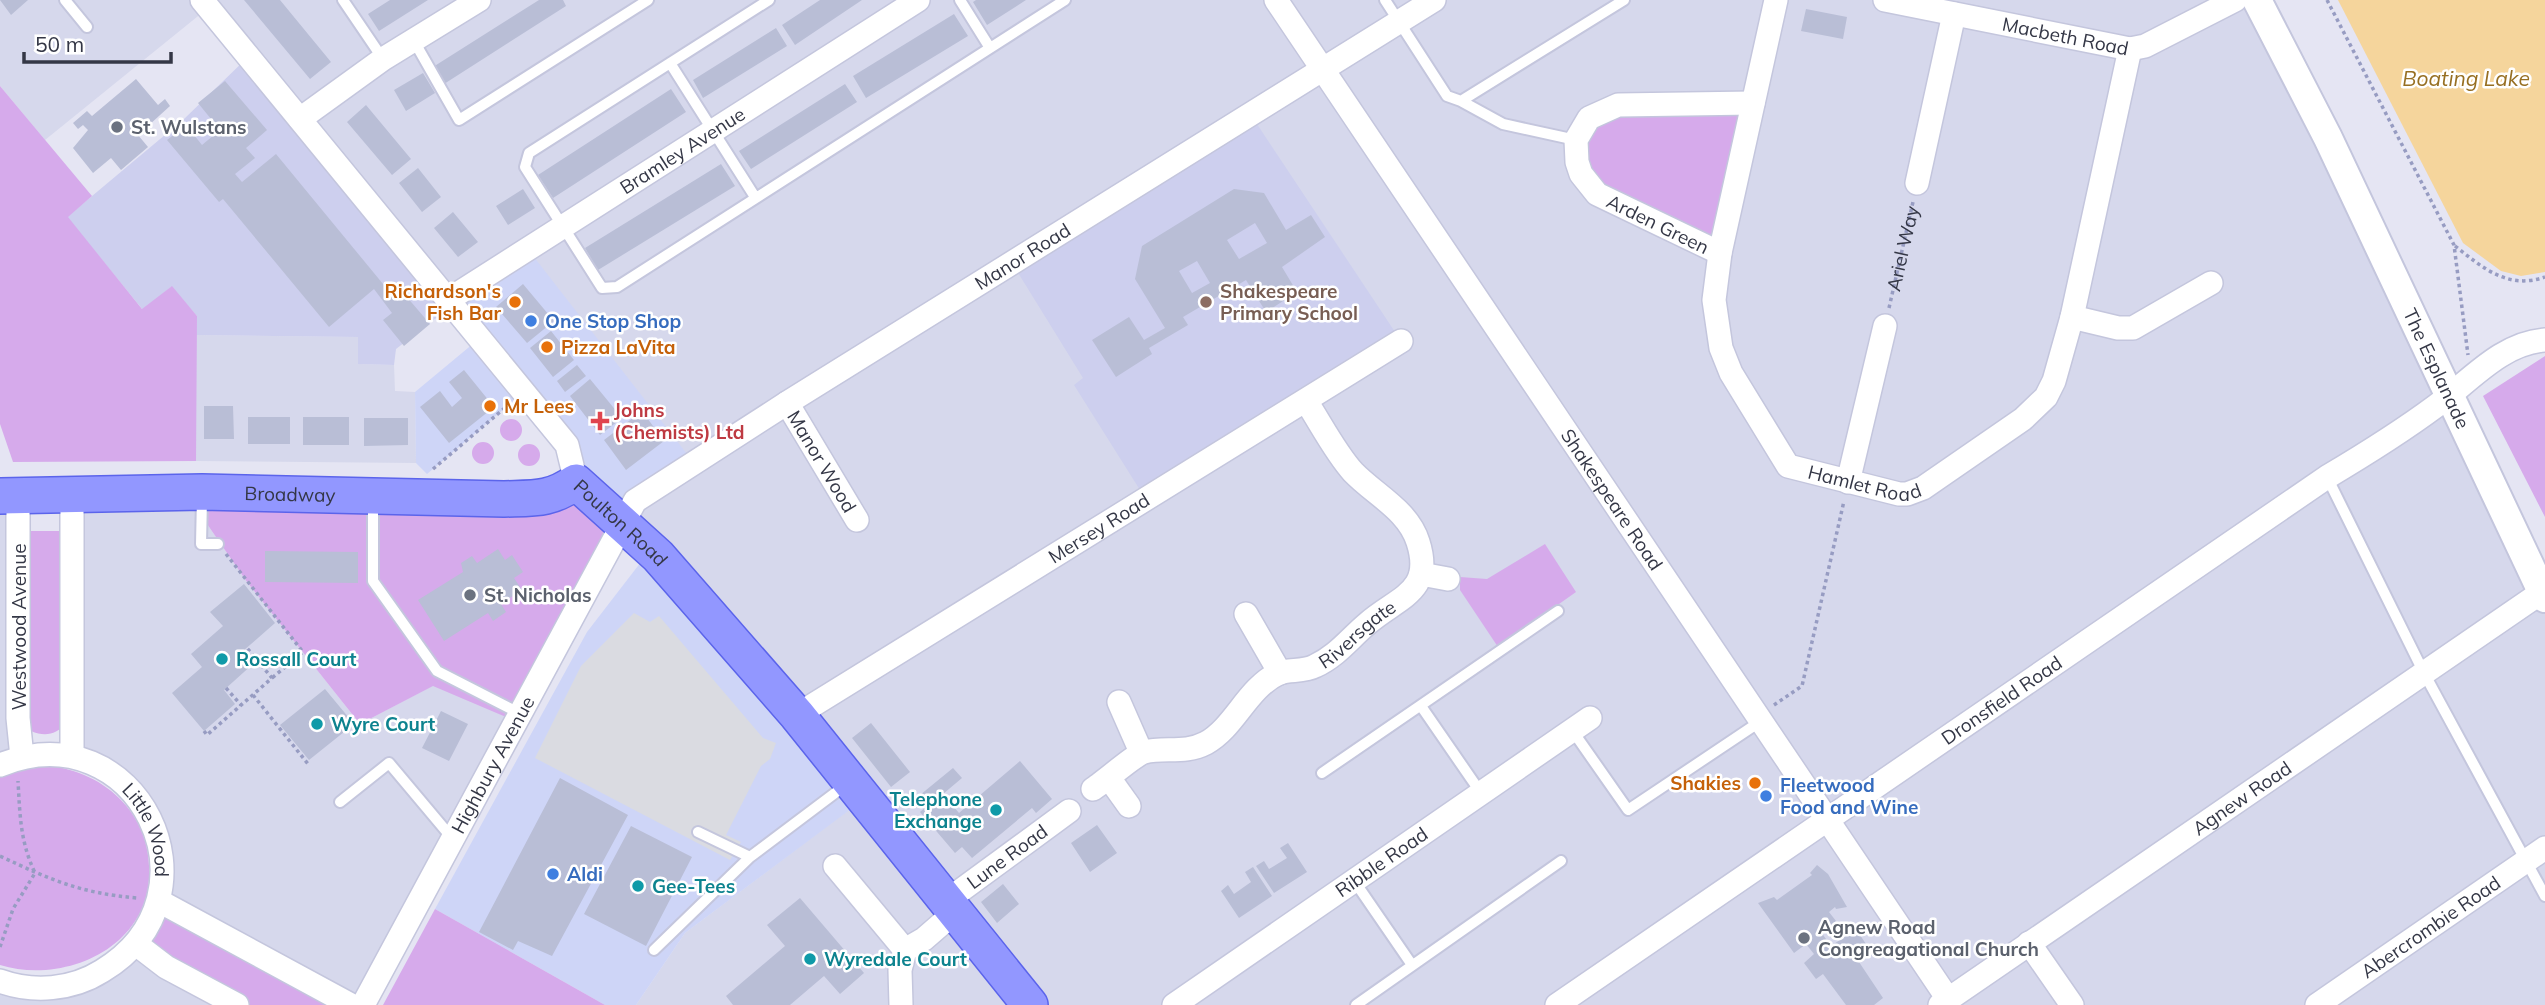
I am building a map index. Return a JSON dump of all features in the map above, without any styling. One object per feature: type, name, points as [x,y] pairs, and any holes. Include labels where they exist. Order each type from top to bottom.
[{"type":"main road","name":"Broadway","points":[[9,496],[202,492],[389,498],[546,498],[557,495],[576,482]]},
{"type":"main road","name":"Poulton Road","points":[[576,482],[658,556],[797,716],[1030,1005]]},
{"type":"street","name":"Poulton Road","points":[[202,0],[567,445],[576,482]]},
{"type":"street","points":[[300,119],[383,60],[479,0]]},
{"type":"street","name":"Bramley Avenue","points":[[448,300],[918,0]]},
{"type":"street","name":"Shakespeare Road","points":[[1276,0],[1828,820],[1944,1002]]},
{"type":"street","name":"Manor Road","points":[[621,523],[635,501],[787,403],[1434,0]]},
{"type":"street","name":"Hamlet Road","points":[[1776,0],[1720,253],[1715,318],[1731,373],[1788,466],[1899,494],[1916,492],[2023,419],[2046,397],[2054,382],[2072,317],[2130,49]]},
{"type":"street","name":"Macbeth Road","points":[[1898,1],[2130,49],[2145,46],[2235,0]]},
{"type":"street","name":"The Esplanade","points":[[2258,0],[2329,138],[2544,595]]},
{"type":"street","name":"Ariel Way","points":[[1917,183],[1954,14]]},
{"type":"street","points":[[1576,140],[1589,118],[1618,105],[1753,103]]},
{"type":"street","name":"Arden Green","points":[[1576,140],[1577,162],[1581,174],[1597,194],[1720,253]]},
{"type":"street","points":[[2072,317],[2118,328],[2133,328],[2211,283]]},
{"type":"street","points":[[1848,482],[1885,326]]},
{"type":"street","name":"Dronsfield Road","points":[[1557,1005],[2449,396],[2470,377],[2506,352],[2532,341],[2545,340]]},
{"type":"street","name":"Mersey Road","points":[[797,716],[1401,341]]},
{"type":"street","points":[[1306,401],[1352,471],[1408,522],[1418,540],[1421,574],[1448,579]]},
{"type":"street","name":"Manor Wood","points":[[787,403],[856,520]]},
{"type":"street","name":"Westwood Avenue","points":[[9,496],[19,718],[12,760]]},
{"type":"street","points":[[72,496],[72,755]]},
{"type":"street","name":"Highbury Avenue","points":[[363,1005],[519,713],[610,550],[621,523]]},
{"type":"street","name":"Riversgate","points":[[1141,752],[1181,751],[1208,742],[1220,733],[1250,696],[1280,673],[1311,668],[1331,659],[1371,620],[1401,601],[1418,583],[1421,574]]},
{"type":"street","name":"Agnew Road","points":[[1944,1002],[2424,673],[2544,595]]},
{"type":"street","points":[[1246,614],[1280,673]]},
{"type":"street","points":[[1119,702],[1141,752],[1101,784],[1129,806]]},
{"type":"street","name":"Ribble Road","points":[[1174,1005],[1356,882],[1581,724]]},
{"type":"street","name":"Little Wood","points":[[0,981],[33,997],[95,976],[118,962],[136,944],[150,924],[159,901],[162,856],[153,821],[133,791],[105,768],[72,755],[46,753],[12,760]]},
{"type":"street","name":"Lune Road","points":[[905,950],[924,939],[950,908],[1069,811]]},
{"type":"street","name":"Abercrombie Road","points":[[2317,1005],[2545,848]]},
{"type":"street","points":[[835,866],[905,950],[901,970],[901,1005]]},
{"type":"street","points":[[159,901],[351,1005]]},
{"type":"street","points":[[2029,943],[2073,1005]]},
{"type":"street","points":[[136,944],[166,967],[237,1005]]},
{"type":"lane","points":[[65,0],[87,26]]},
{"type":"lane","points":[[343,0],[383,60]]},
{"type":"lane","points":[[414,41],[460,120],[648,0]]},
{"type":"lane","points":[[769,0],[528,153],[525,167],[602,288],[617,288],[1065,0]]},
{"type":"lane","points":[[960,0],[990,48]]},
{"type":"lane","points":[[1385,0],[1447,96],[1503,124],[1576,140]]},
{"type":"lane","points":[[1461,101],[1624,0]]},
{"type":"lane","points":[[670,63],[755,197]]},
{"type":"lane","points":[[2327,477],[2424,673],[2545,896]]},
{"type":"lane","points":[[202,492],[201,544],[218,544]]},
{"type":"lane","points":[[389,498],[373,581],[437,671],[519,713]]},
{"type":"lane","points":[[1322,773],[1558,611]]},
{"type":"lane","points":[[1421,706],[1481,793]]},
{"type":"lane","points":[[1581,724],[1628,810],[1759,719]]},
{"type":"lane","points":[[340,802],[389,764],[452,838]]},
{"type":"lane","points":[[654,950],[750,857],[849,782]]},
{"type":"lane","points":[[698,832],[750,857]]},
{"type":"lane","points":[[1356,1005],[1561,861]]},
{"type":"lane","points":[[1356,882],[1412,965]]},
{"type":"path","points":[[2327,0],[2454,245],[2470,377]]},
{"type":"path","name":"Ariel Way","points":[[1885,326],[1917,183]]},
{"type":"path","points":[[2454,245],[2505,280],[2523,283],[2545,278]]},
{"type":"path","points":[[389,498],[427,474],[525,391]]},
{"type":"path","points":[[1759,719],[1802,686],[1848,482]]},
{"type":"path","points":[[204,731],[207,735],[303,652],[218,544]]},
{"type":"path","points":[[247,648],[272,678]]},
{"type":"path","points":[[226,688],[241,705]]},
{"type":"path","points":[[253,695],[308,764]]},
{"type":"path","points":[[0,947],[13,909],[34,873],[20,830],[12,760]]},
{"type":"path","points":[[0,856],[34,873],[86,893],[159,901]]},
{"type":"shaded area","points":[[0,0],[2257,0],[2545,598],[2545,1005],[636,1005],[685,933],[862,800],[208,8],[45,140],[0,86]]},
{"type":"shaded area","points":[[249,56],[453,305],[396,349],[394,365],[358,364],[358,337],[196,335],[197,316],[171,287],[143,310],[67,217],[184,119]]},
{"type":"shaded area","points":[[0,86],[92,196],[68,217],[142,309],[172,286],[197,316],[196,461],[13,462],[0,424]]},
{"type":"shaded area","points":[[1742,101],[1720,253],[1597,194],[1580,132],[1589,118]]},
{"type":"shaded area","name":"Shakespeare Primary School","points":[[1251,115],[1401,341],[1145,498],[1074,385],[1083,378],[1012,263]]},
{"type":"shaded area","points":[[527,248],[694,463],[621,523],[525,391],[427,474],[416,463],[415,392],[480,338],[448,300]]},
{"type":"shaded area","points":[[196,335],[358,337],[359,364],[394,365],[395,391],[415,392],[416,463],[196,461]]},
{"type":"shaded area","points":[[2545,356],[2545,517],[2483,396]]},
{"type":"shaded area","points":[[511,419],[519,422],[522,430],[519,438],[511,441],[503,438],[500,430],[503,422]]},
{"type":"shaded area","points":[[483,442],[491,445],[494,453],[491,461],[483,464],[475,461],[472,453],[475,445]]},
{"type":"shaded area","points":[[529,444],[537,447],[540,455],[537,463],[529,466],[521,463],[518,455],[521,447]]},
{"type":"shaded area","points":[[185,492],[247,582],[360,724],[436,684],[515,721],[363,1005],[170,905],[153,821],[72,755],[72,496]]},
{"type":"shaded area","points":[[185,492],[557,495],[621,523],[515,721],[433,686],[360,724],[247,582]]},
{"type":"shaded area","points":[[0,496],[18,496],[20,744],[0,765]]},
{"type":"shaded area","points":[[25,531],[66,531],[66,723],[58,730],[46,734],[31,731],[25,721]]},
{"type":"shaded area","points":[[1545,544],[1576,592],[1498,647],[1460,590],[1460,577],[1487,579]]},
{"type":"shaded area","points":[[651,549],[863,800],[685,933],[636,1005],[605,1005],[435,909],[587,632]]},
{"type":"shaded area","points":[[634,613],[650,622],[659,616],[763,738],[776,743],[770,759],[761,766],[726,835],[741,842],[730,860],[535,758],[581,666]]},
{"type":"shaded area","points":[[36,765],[59,767],[81,774],[118,797],[132,813],[142,833],[148,855],[149,879],[144,904],[132,925],[116,943],[96,956],[73,965],[48,970],[24,970],[0,965],[0,777]]},
{"type":"shaded area","points":[[159,901],[351,1005],[237,1005],[136,944]]},
{"type":"shaded area","points":[[435,909],[605,1005],[383,1005]]},
{"type":"shaded area","points":[[136,944],[237,1005],[0,1005],[0,981],[56,987]]},
{"type":"water","name":"Boating Lake","points":[[2338,0],[2545,0],[2545,272],[2521,276],[2501,271],[2463,243]]},
{"type":"building","points":[[0,0],[28,0],[11,15]]},
{"type":"building","points":[[244,0],[280,0],[331,62],[310,79]]},
{"type":"building","points":[[390,0],[428,0],[379,31],[368,14]]},
{"type":"building","points":[[539,0],[563,0],[566,6],[444,84],[433,67]]},
{"type":"building","points":[[820,0],[862,0],[795,45],[782,25]]},
{"type":"building","points":[[1026,0],[987,25],[973,2]]},
{"type":"building","points":[[1806,9],[1847,17],[1843,39],[1801,31]]},
{"type":"building","points":[[954,14],[968,36],[866,98],[853,76]]},
{"type":"building","points":[[776,28],[787,46],[703,98],[693,80]]},
{"type":"building","points":[[423,73],[435,93],[406,111],[394,90]]},
{"type":"building","name":"St. Wulstans","points":[[136,79],[158,105],[165,99],[170,106],[138,135],[148,147],[121,170],[111,158],[93,173],[73,148],[88,130],[83,125],[78,129],[73,123],[87,111],[92,116]]},
{"type":"building","points":[[225,81],[267,130],[246,148],[255,158],[235,174],[242,182],[276,154],[397,301],[406,296],[430,324],[404,346],[383,320],[392,313],[374,289],[329,327],[223,199],[219,202],[167,140],[186,125],[202,145],[220,130],[198,103]]},
{"type":"building","points":[[845,84],[857,102],[751,169],[739,151]]},
{"type":"building","points":[[671,89],[686,112],[553,198],[538,175]]},
{"type":"building","points":[[366,105],[411,159],[392,175],[347,122]]},
{"type":"building","points":[[721,164],[735,186],[598,270],[585,248]]},
{"type":"building","points":[[418,168],[441,197],[422,212],[399,183]]},
{"type":"building","points":[[523,189],[535,208],[508,225],[496,206]]},
{"type":"building","points":[[1234,189],[1264,193],[1286,230],[1311,215],[1325,237],[1282,267],[1297,292],[1266,312],[1246,280],[1183,317],[1188,325],[1149,348],[1152,354],[1116,377],[1092,340],[1129,317],[1144,340],[1165,328],[1135,279],[1142,246]],"holes":[[[1255,223],[1267,243],[1239,259],[1227,240]],[[1197,261],[1210,283],[1192,293],[1179,271]]]},
{"type":"building","points":[[453,212],[478,242],[458,257],[434,228]]},
{"type":"building","name":"One Stop Shop","points":[[523,284],[554,321],[527,343],[496,307]]},
{"type":"building","points":[[551,331],[574,360],[553,377],[530,348]]},
{"type":"building","points":[[577,365],[586,376],[565,392],[557,381]]},
{"type":"building","points":[[464,370],[494,407],[449,443],[420,407],[440,391],[452,407],[462,398],[449,382]]},
{"type":"building","points":[[590,379],[622,418],[600,435],[570,396]]},
{"type":"building","points":[[204,406],[233,406],[234,439],[204,439]]},
{"type":"building","points":[[642,411],[664,441],[626,470],[604,440]]},
{"type":"building","points":[[248,417],[290,417],[290,444],[248,444]]},
{"type":"building","points":[[303,417],[349,417],[349,445],[303,445]]},
{"type":"building","points":[[364,418],[408,418],[408,445],[364,446]]},
{"type":"building","name":"St. Nicholas","points":[[498,549],[505,560],[512,555],[523,572],[514,578],[522,590],[501,604],[506,612],[493,621],[488,613],[444,641],[418,600],[463,572],[461,563],[472,556],[477,563]]},
{"type":"building","points":[[265,551],[358,552],[358,583],[265,582]]},
{"type":"building","name":"Rossall Court","points":[[244,584],[275,623],[243,651],[254,663],[224,690],[235,704],[204,731],[172,693],[202,667],[191,654],[223,626],[210,612]]},
{"type":"building","name":"Wyre Court","points":[[325,689],[354,724],[309,760],[280,725]]},
{"type":"building","points":[[441,711],[468,724],[449,761],[422,748]]},
{"type":"building","points":[[871,723],[910,772],[891,787],[852,738]]},
{"type":"building","name":"Telephone Exchange","points":[[1020,761],[1052,799],[1036,813],[1032,808],[972,858],[962,847],[955,853],[920,812],[928,805],[920,795],[953,768],[962,778],[943,794],[959,813]]},
{"type":"building","name":"Aldi","points":[[560,778],[628,815],[552,956],[518,941],[513,950],[479,932]]},
{"type":"building","points":[[1097,825],[1117,853],[1090,872],[1071,843]]},
{"type":"building","name":"Gee-Tees","points":[[631,826],[692,857],[646,946],[584,914]]},
{"type":"building","points":[[1288,843],[1307,872],[1274,893],[1256,866],[1264,861],[1269,869],[1287,858],[1280,848]]},
{"type":"building","name":"Agnew Road Congreagational Church","points":[[1817,865],[1828,874],[1847,907],[1835,907],[1829,912],[1836,921],[1821,932],[1831,946],[1856,929],[1866,944],[1853,953],[1883,998],[1874,1005],[1846,1005],[1823,974],[1816,979],[1804,963],[1814,954],[1806,944],[1794,953],[1758,903],[1774,897],[1777,900],[1812,875],[1810,873]]},
{"type":"building","points":[[1253,867],[1272,896],[1239,918],[1221,891],[1228,885],[1234,894],[1251,882],[1245,872]]},
{"type":"building","points":[[1003,884],[1019,904],[997,923],[981,902]]},
{"type":"building","name":"Wyredale Court","points":[[800,898],[864,973],[840,994],[824,976],[790,1005],[733,1005],[726,996],[785,946],[767,925]]},
{"type":"place","name":"St. Wulstans","points":[[117,127]]},
{"type":"place","name":"Richardson's Fish Bar","points":[[515,302]]},
{"type":"place","name":"Shakespeare Primary School","points":[[1206,302]]},
{"type":"place","name":"One Stop Shop","points":[[531,321]]},
{"type":"place","name":"Pizza LaVita","points":[[547,347]]},
{"type":"place","name":"Mr Lees","points":[[490,406]]},
{"type":"place","name":"Johns (Chemists) Ltd","points":[[600,421]]},
{"type":"place","name":"St. Nicholas","points":[[470,595]]},
{"type":"place","name":"Rossall Court","points":[[222,659]]},
{"type":"place","name":"Wyre Court","points":[[317,724]]},
{"type":"place","name":"Shakies","points":[[1755,783]]},
{"type":"place","name":"Fleetwood Food and Wine","points":[[1766,796]]},
{"type":"place","name":"Telephone Exchange","points":[[996,810]]},
{"type":"place","name":"Aldi","points":[[553,874]]},
{"type":"place","name":"Gee-Tees","points":[[638,886]]},
{"type":"place","name":"Agnew Road Congreagational Church","points":[[1804,938]]},
{"type":"place","name":"Wyredale Court","points":[[810,959]]}]
